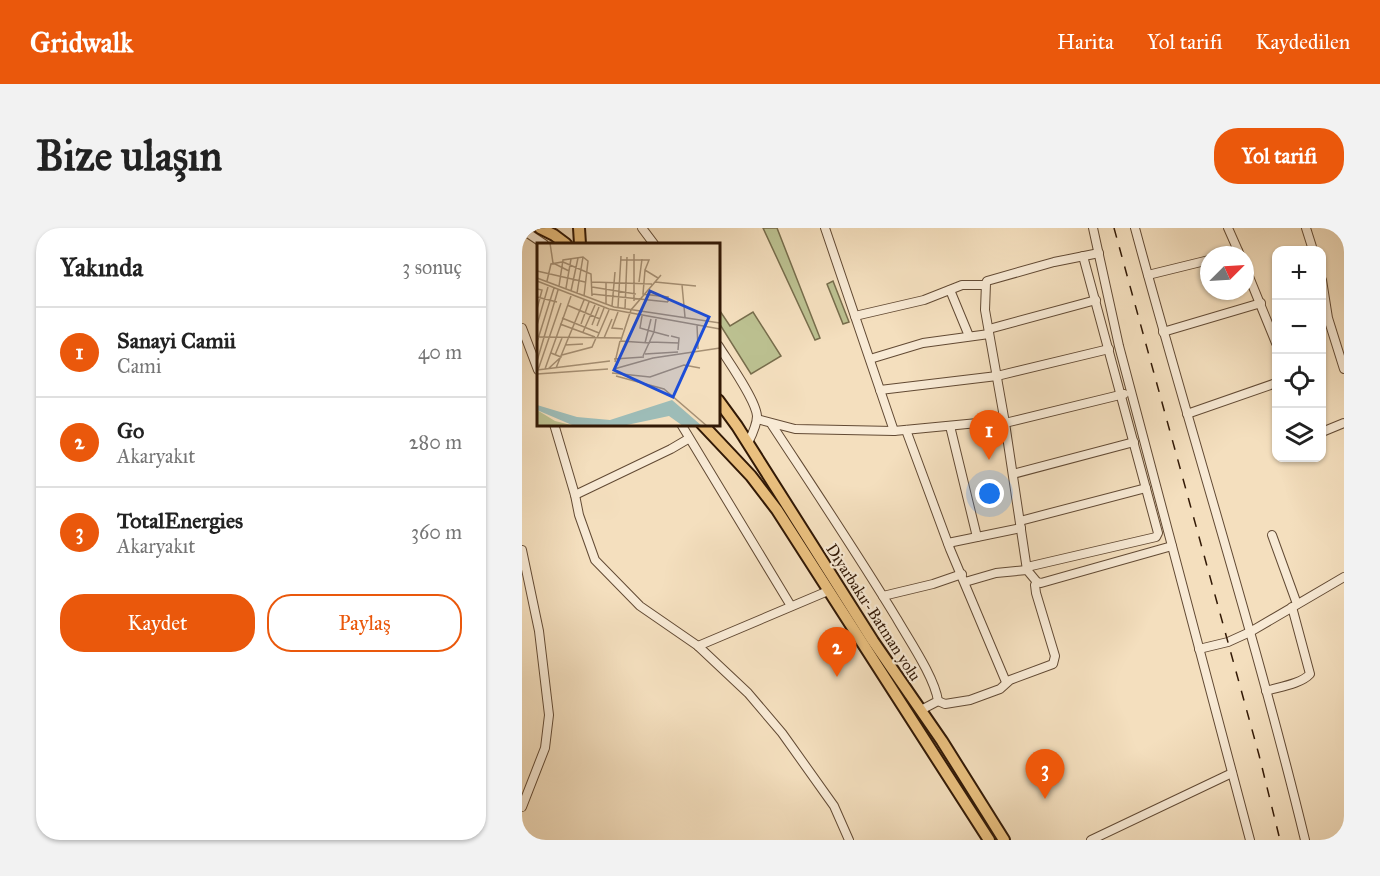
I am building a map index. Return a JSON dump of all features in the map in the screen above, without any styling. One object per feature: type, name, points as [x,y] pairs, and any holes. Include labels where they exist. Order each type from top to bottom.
[{"type":"highway","points":[[540,228],[565,243]]},
{"type":"highway","points":[[579,228],[580,243]]},
{"type":"highway","name":"Diyarbakır-Batman yolu","points":[[720,403],[1004,840]]},
{"type":"highway","name":"Diyarbakır-Batman yolu","points":[[704,426],[766,495],[989,840]]},
{"type":"street","points":[[525,228],[526,232],[542,243]]},
{"type":"street","points":[[642,228],[653,243]]},
{"type":"street","points":[[825,228],[894,431]]},
{"type":"street","points":[[1093,228],[1131,393],[1250,840]]},
{"type":"street","points":[[1135,228],[1186,414],[1235,576],[1305,840]]},
{"type":"street","points":[[1228,228],[1236,246]]},
{"type":"street","points":[[1306,228],[1311,246]]},
{"type":"street","points":[[772,425],[883,596],[917,654],[938,701],[945,705],[960,700],[970,700],[1000,689],[1006,682],[1049,667],[1054,661],[1036,593],[1037,582],[1027,568],[985,310],[985,285],[987,281],[1099,253]]},
{"type":"street","points":[[883,596],[933,584],[1027,568],[1156,537],[1158,532],[1083,256]]},
{"type":"street","points":[[1148,274],[1200,262]]},
{"type":"street","points":[[855,316],[914,303],[967,284],[985,285]]},
{"type":"street","points":[[1254,287],[1272,332]]},
{"type":"street","points":[[950,290],[969,336]]},
{"type":"street","points":[[870,359],[923,343],[989,331],[1096,300]]},
{"type":"street","points":[[1325,300],[1328,318],[1344,369]]},
{"type":"street","points":[[1163,332],[1261,303]]},
{"type":"street","points":[[522,328],[537,367]]},
{"type":"street","points":[[720,348],[757,413],[748,443]]},
{"type":"street","points":[[880,390],[997,376],[1109,349]]},
{"type":"street","points":[[1186,414],[1272,384]]},
{"type":"street","points":[[757,419],[772,425],[795,429],[894,431],[988,422],[1005,423],[1131,393]]},
{"type":"street","points":[[1326,430],[1344,423]]},
{"type":"street","points":[[555,426],[579,515],[596,560],[640,606],[698,646],[748,693],[782,733],[834,806],[849,840]]},
{"type":"street","points":[[682,426],[791,606]]},
{"type":"street","points":[[950,426],[977,537]]},
{"type":"street","points":[[906,430],[948,543],[1006,682]]},
{"type":"street","points":[[575,495],[688,439]]},
{"type":"street","points":[[1013,474],[1134,442]]},
{"type":"street","points":[[948,543],[977,537],[1146,488]]},
{"type":"street","points":[[1266,691],[1301,680],[1310,674],[1295,605],[1272,535]]},
{"type":"street","points":[[1037,582],[1041,583],[1172,546]]},
{"type":"street","points":[[522,550],[539,631],[549,715],[545,748],[522,807]]},
{"type":"street","points":[[1199,649],[1228,642],[1250,632],[1344,577]]},
{"type":"street","points":[[698,646],[828,591]]},
{"type":"street","points":[[921,710],[938,701]]},
{"type":"street","points":[[1091,840],[1232,773]]},
{"type":"green space","points":[[763,228],[777,228],[820,338],[815,340]]},
{"type":"green space","points":[[833,281],[849,322],[843,324],[827,284]]},
{"type":"green space","points":[[720,311],[730,326],[753,312],[781,356],[751,374],[720,325]]},
{"type":"railway","points":[[1114,228],[1259,755],[1280,840]]},
{"type":"place","name":"Sanayi Camii","points":[[989,460]]},
{"type":"place","name":"Go","points":[[837,677]]},
{"type":"place","name":"TotalEnergies","points":[[1045,799]]}]
